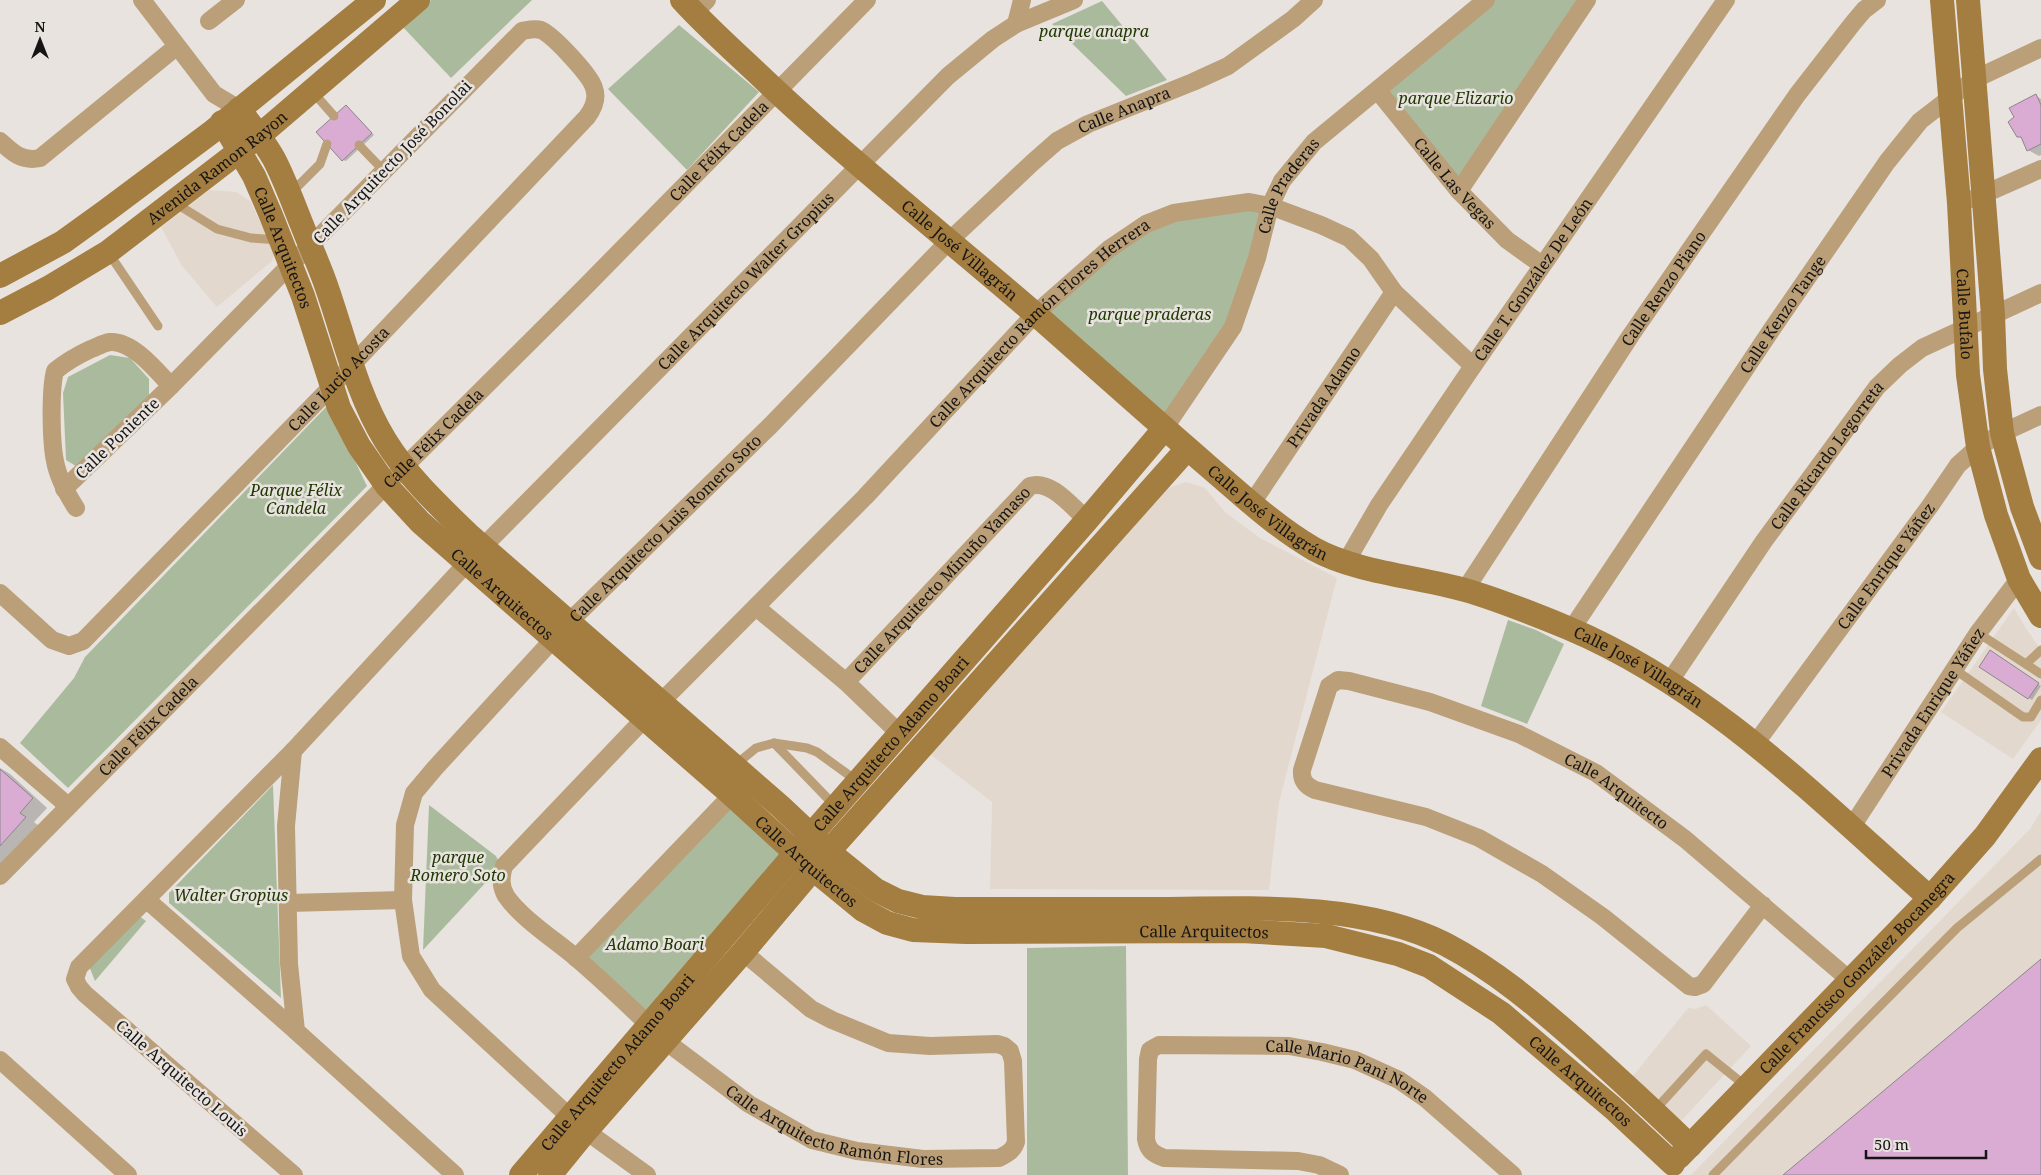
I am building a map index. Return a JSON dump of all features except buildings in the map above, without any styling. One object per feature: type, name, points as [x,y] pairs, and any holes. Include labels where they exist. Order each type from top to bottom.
[{"type":"street","points":[[142,0],[230,116]]},
{"type":"street","points":[[209,22],[236,0]]},
{"type":"street","name":"Avenida Ramon Rayon","points":[[0,276],[63,242],[206,137],[374,0]]},
{"type":"street","name":"Avenida Ramon Rayon","points":[[0,313],[48,288],[108,252],[259,136],[418,0]]},
{"type":"street","name":"Calle Félix Cadela","points":[[0,876],[67,805],[582,290],[867,0]]},
{"type":"street","points":[[1016,24],[1022,0]]},
{"type":"street","name":"Calle Arquitecto Walter Gropius","points":[[75,979],[79,967],[293,751],[475,555],[948,76],[993,38],[1016,24],[1074,0]]},
{"type":"street","name":"Calle Anapra","points":[[949,241],[1057,141],[1088,124],[1228,66],[1293,19],[1314,0]]},
{"type":"street","name":"Calle Praderas","points":[[1164,429],[1233,327],[1257,258],[1270,206],[1282,181],[1314,142],[1486,0]]},
{"type":"street","points":[[1459,191],[1587,0]]},
{"type":"street","name":"Calle T. González De León","points":[[1346,562],[1379,505],[1542,265],[1726,0]]},
{"type":"street","name":"Calle Renzo Piano","points":[[1465,590],[1631,335],[1797,95],[1858,16],[1877,0]]},
{"type":"street","name":"Calle Bufalo","points":[[1942,0],[1959,204],[1968,374],[1978,447],[1996,515],[2019,579],[2041,616]]},
{"type":"street","name":"Calle Bufalo","points":[[1968,0],[1973,80],[1994,315],[1995,369],[2002,433],[2022,507],[2041,558]]},
{"type":"street","name":"Calle José Villagrán","points":[[694,4],[777,92],[858,166],[1035,314],[1187,449],[1293,536],[1320,552],[1346,562],[1465,590],[1571,630],[1622,654],[1670,681],[1755,744],[1930,898]]},
{"type":"street","name":"Calle Lucio Acosta","points":[[0,593],[52,640],[69,646],[83,641],[352,366],[587,117],[593,109],[595,100],[595,89],[591,80],[549,34],[532,29]]},
{"type":"street","name":"Calle Arquitecto José Bonolai","points":[[171,386],[522,31],[532,29]]},
{"type":"street","points":[[0,141],[16,155],[30,160],[40,158],[176,47]]},
{"type":"street","name":"Calle Kenzo Tange","points":[[1571,630],[1772,329],[1887,162],[1920,121],[1951,95],[1973,80],[2041,48]]},
{"type":"street","name":"Calle Las Vegas","points":[[1378,91],[1459,191],[1507,240],[1542,265]]},
{"type":"street","name":"Calle Arquitectos","points":[[230,116],[259,136],[274,159],[327,287],[352,366],[385,440],[404,467],[436,504],[475,555],[552,639],[734,766],[829,852],[876,890],[898,901],[922,907],[1069,909],[1223,908],[1322,911],[1372,920],[1443,943],[1482,966],[1515,989],[1654,1111],[1690,1146]]},
{"type":"street","name":"Calle Arquitectos","points":[[230,116],[239,151],[254,176],[303,296],[339,408],[359,446],[386,485],[420,522],[475,555],[570,621],[732,795],[804,861],[863,910],[887,924],[913,930],[966,932],[1242,932],[1326,936],[1398,954],[1429,966],[1522,1029],[1613,1108],[1668,1169]]},
{"type":"street","points":[[1959,204],[1984,196],[2041,169]]},
{"type":"street","name":"Calle Arquitecto Ramón Flores Herrera","points":[[506,896],[501,878],[504,866],[653,710],[864,497],[1035,314],[1110,249],[1146,224],[1174,212],[1248,202],[1270,206],[1321,224],[1349,238],[1372,259],[1394,292],[1473,366]]},
{"type":"street","name":"Calle Arquitecto Luis Romero Soto","points":[[647,1175],[578,1124],[432,990],[411,956],[403,900],[405,825],[414,793],[434,768],[552,639],[770,426],[949,241]]},
{"type":"street","name":"Privada Adamo","points":[[1252,503],[1394,292]]},
{"type":"street","name":"Calle Ricardo Legorreta","points":[[1670,681],[1764,541],[1877,387],[1900,365],[1922,348],[2041,293]]},
{"type":"street","points":[[76,508],[64,489],[55,462],[52,392],[55,371],[72,358],[108,342],[117,342],[128,347],[145,360],[171,386]]},
{"type":"street","name":"Calle Poniente","points":[[64,489],[171,386]]},
{"type":"street","name":"Calle Enrique Yáñez","points":[[1755,744],[1958,465],[1978,447],[2002,433],[2041,415]]},
{"type":"street","name":"Calle Arquitecto Adamo Boari","points":[[657,1033],[743,952],[804,861],[811,835],[1087,520],[1164,429]]},
{"type":"street","name":"Calle Arquitecto Adamo Boari","points":[[521,1175],[578,1124],[804,861],[829,852],[1187,449]]},
{"type":"street","name":"Calle Arquitecto Minuño Yamaso","points":[[846,682],[1030,486],[1044,485],[1054,491],[1087,520]]},
{"type":"street","name":"Privada Enrique Yáñez","points":[[1851,828],[1978,633],[2019,579]]},
{"type":"street","points":[[756,607],[846,682],[900,734]]},
{"type":"street","name":"Calle Arquitecto","points":[[1763,904],[1703,984],[1694,987],[1689,986],[1603,917],[1542,874],[1479,838],[1426,817],[1315,790],[1304,782],[1302,770],[1329,686],[1338,680],[1349,681],[1430,702],[1519,734],[1596,773],[1685,839],[1763,904],[1851,981]]},
{"type":"street","points":[[0,747],[67,805]]},
{"type":"street","points":[[293,751],[286,826],[290,964],[296,1031]]},
{"type":"street","name":"Calle Francisco González Bocanegra","points":[[1668,1169],[1930,898],[1985,836],[2041,759]]},
{"type":"street","points":[[576,958],[732,795]]},
{"type":"street","name":"Calle Arquitecto Ramón Flores","points":[[506,896],[534,924],[576,958],[657,1033],[749,1104],[812,1140],[857,1151],[923,1159],[980,1160],[999,1158],[1008,1154],[1016,1142],[1013,1061],[1010,1051],[1004,1046],[998,1044],[930,1046],[888,1043],[832,1020],[811,1009],[743,952]]},
{"type":"street","points":[[146,900],[296,1031],[455,1175]]},
{"type":"street","points":[[288,903],[403,900]]},
{"type":"street","points":[[1069,909],[1069,932]]},
{"type":"street","points":[[1429,966],[1443,943]]},
{"type":"street","name":"Calle Arquitecto Louis","points":[[75,979],[85,994],[294,1175]]},
{"type":"street","name":"Calle Mario Pani Norte","points":[[1340,1175],[1319,1165],[1298,1161],[1164,1158],[1150,1150],[1146,1139],[1148,1059],[1150,1050],[1159,1046],[1289,1046],[1355,1060],[1399,1080],[1425,1098],[1509,1174]]},
{"type":"street","points":[[0,1060],[128,1175]]},
{"type":"street","name":"Calle Arquitecto Adamo Boari","points":[[550,1175],[578,1124]]},
{"type":"lane","points":[[312,91],[334,116]]},
{"type":"lane","points":[[290,194],[320,164],[327,144]]},
{"type":"lane","points":[[359,145],[384,171]]},
{"type":"lane","points":[[173,202],[217,228],[251,238],[280,240]]},
{"type":"lane","points":[[108,252],[158,326]]},
{"type":"lane","points":[[1978,633],[2041,674]]},
{"type":"lane","points":[[2026,664],[2041,650]]},
{"type":"lane","points":[[1954,669],[2023,717],[2037,716],[2041,700]]},
{"type":"lane","points":[[734,766],[756,748],[774,743],[807,748],[817,752],[858,782]]},
{"type":"lane","points":[[774,743],[835,807]]},
{"type":"lane","points":[[1713,1175],[1957,928],[2041,859]]},
{"type":"lane","points":[[1654,1111],[1706,1054],[1748,1088]]},
{"type":"shaded area","points":[[209,190],[236,192],[250,201],[275,253],[272,261],[217,307],[182,266],[161,227]]},
{"type":"shaded area","points":[[1186,482],[1205,488],[1226,513],[1260,538],[1337,578],[1279,802],[1269,890],[990,889],[992,802],[930,754],[1160,491]]},
{"type":"shaded area","points":[[2014,608],[2041,650],[2041,720],[2013,759],[1941,712]]},
{"type":"shaded area","points":[[2041,811],[2041,1175],[1691,1175],[2030,829]]},
{"type":"shaded area","points":[[1706,1005],[1751,1046],[1681,1121],[1633,1076],[1688,1008],[1696,1009]]},
{"type":"green space","points":[[431,0],[532,0],[451,78],[401,25]]},
{"type":"green space","name":"parque Elizario","points":[[1489,0],[1588,0],[1459,191],[1378,91]]},
{"type":"green space","name":"parque anapra","points":[[1102,1],[1167,80],[1126,96],[1052,24]]},
{"type":"green space","points":[[679,25],[759,92],[687,170],[608,89]]},
{"type":"green space","name":"parque praderas","points":[[1270,206],[1246,293],[1164,429],[1035,314],[1146,224]]},
{"type":"green space","points":[[110,355],[130,358],[149,379],[149,395],[79,468],[66,460],[63,393],[68,377]]},
{"type":"green space","name":"Parque Félix Candela","points":[[328,405],[367,486],[68,788],[20,743],[74,678],[85,657]]},
{"type":"green space","points":[[1508,620],[1536,630],[1564,644],[1527,724],[1481,706]]},
{"type":"green space","name":"Walter Gropius","points":[[273,785],[281,998],[169,903],[169,893]]},
{"type":"green space","name":"Adamo Boari","points":[[732,795],[796,853],[649,1025],[576,958]]},
{"type":"green space","name":"parque Romero Soto","points":[[429,805],[496,856],[501,866],[423,950]]},
{"type":"green space","points":[[139,916],[146,921],[95,981],[89,966]]},
{"type":"green space","points":[[1126,946],[1128,1175],[1027,1175],[1027,948]]}]
